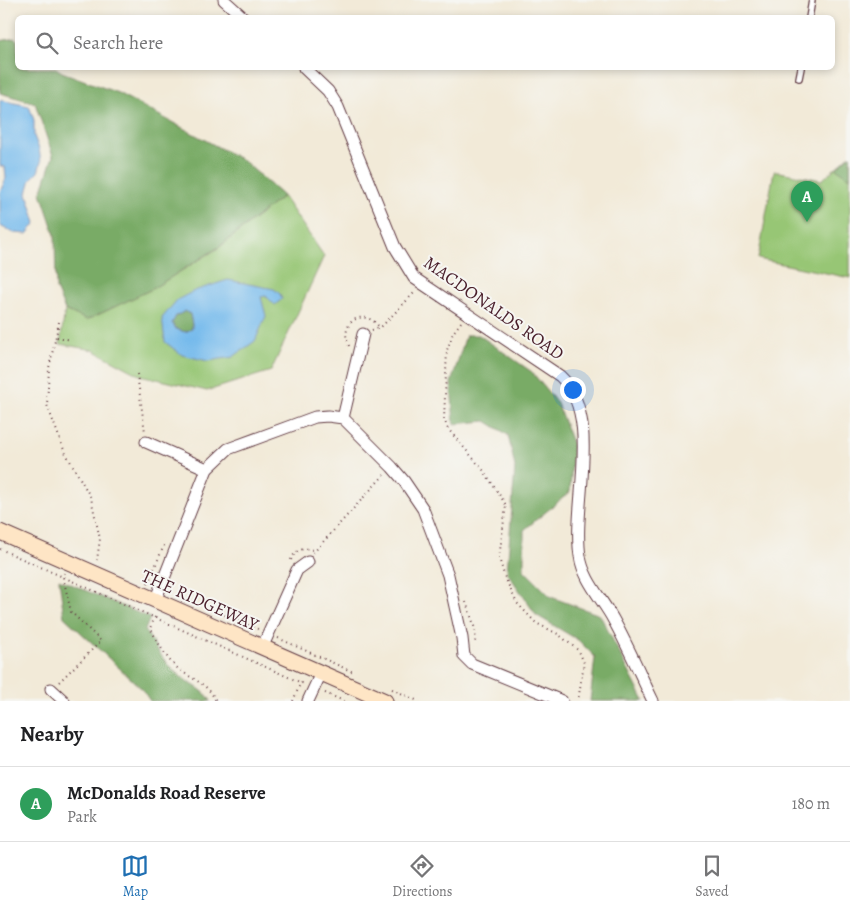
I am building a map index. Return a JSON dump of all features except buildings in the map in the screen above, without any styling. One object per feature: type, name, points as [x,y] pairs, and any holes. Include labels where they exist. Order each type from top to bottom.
[{"type":"street","points":[[224,0],[241,15]]},
{"type":"street","name":"MACDONALDS ROAD","points":[[306,70],[333,99],[395,247],[414,278],[560,376],[574,395],[580,418],[584,454],[579,546],[582,565],[613,619],[653,701]]},
{"type":"street","points":[[343,418],[363,334]]},
{"type":"street","points":[[158,603],[207,469],[228,449],[297,423],[314,417],[343,418],[392,467],[423,509],[448,575],[462,638],[464,656],[472,664],[562,701]]},
{"type":"street","points":[[146,442],[207,469]]},
{"type":"street","name":"THE RIDGEWAY","points":[[0,532],[321,673],[388,695]]},
{"type":"street","points":[[262,648],[297,570],[308,562]]},
{"type":"street","points":[[308,701],[321,673]]},
{"type":"street","points":[[51,689],[64,701]]},
{"type":"lane","points":[[810,15],[812,0]]},
{"type":"lane","points":[[799,78],[801,70]]},
{"type":"path","points":[[363,334],[382,326],[423,284]]},
{"type":"path","points":[[467,314],[453,333],[447,350],[444,419],[448,428],[484,471],[506,505],[499,558],[505,578],[517,603],[536,622],[558,634],[579,651],[584,663],[578,701]]},
{"type":"path","points":[[59,322],[49,368],[47,405],[64,450],[91,498],[100,539],[96,575]]},
{"type":"path","points":[[57,337],[71,340]]},
{"type":"path","points":[[137,374],[146,442]]},
{"type":"path","points":[[308,562],[315,550],[392,467]]},
{"type":"path","points":[[0,549],[344,701]]},
{"type":"path","points":[[51,689],[101,641],[71,612],[63,578],[68,563]]},
{"type":"path","points":[[158,603],[155,618],[150,628],[167,657],[180,670],[206,686],[216,701]]},
{"type":"path","points":[[204,606],[357,673]]},
{"type":"path","points":[[293,701],[301,682]]},
{"type":"path","points":[[388,695],[418,701]]},
{"type":"green space","points":[[15,38],[15,70],[59,70],[118,93],[244,161],[283,196],[219,247],[152,289],[87,320],[65,310],[56,289],[55,235],[41,193],[53,156],[35,103],[0,93],[0,41]]},
{"type":"green space","points":[[850,155],[850,278],[758,259],[774,171],[822,180]]},
{"type":"green space","points":[[850,155],[850,178],[836,168]]},
{"type":"green space","points":[[283,196],[324,256],[271,371],[207,391],[140,375],[93,350],[60,344],[65,310],[87,320],[152,289],[220,247]]},
{"type":"green space","points":[[185,311],[190,313],[192,329],[185,332],[176,329],[172,323],[176,316]]},
{"type":"green space","points":[[466,335],[479,335],[532,372],[557,403],[573,445],[570,492],[524,530],[524,570],[551,597],[600,615],[644,701],[590,701],[595,657],[578,640],[536,615],[507,572],[515,467],[508,435],[486,421],[454,424],[451,383]]},
{"type":"green space","points":[[59,579],[150,618],[145,630],[161,655],[175,672],[201,690],[211,701],[150,701],[142,689],[64,617]]},
{"type":"water","points":[[0,100],[29,106],[34,120],[34,136],[41,162],[38,172],[31,179],[27,193],[36,223],[27,234],[14,233],[0,226],[0,192],[6,178],[5,167],[0,166]]},
{"type":"water","points":[[228,280],[274,289],[280,294],[282,299],[275,305],[266,296],[261,297],[266,316],[255,341],[233,357],[208,361],[182,355],[165,342],[162,318],[177,300],[194,291]],"holes":[[[185,311],[190,314],[192,329],[185,332],[176,329],[172,323],[176,316]]]},
{"type":"place","name":"McDonalds Road Reserve","points":[[807,222]]}]
